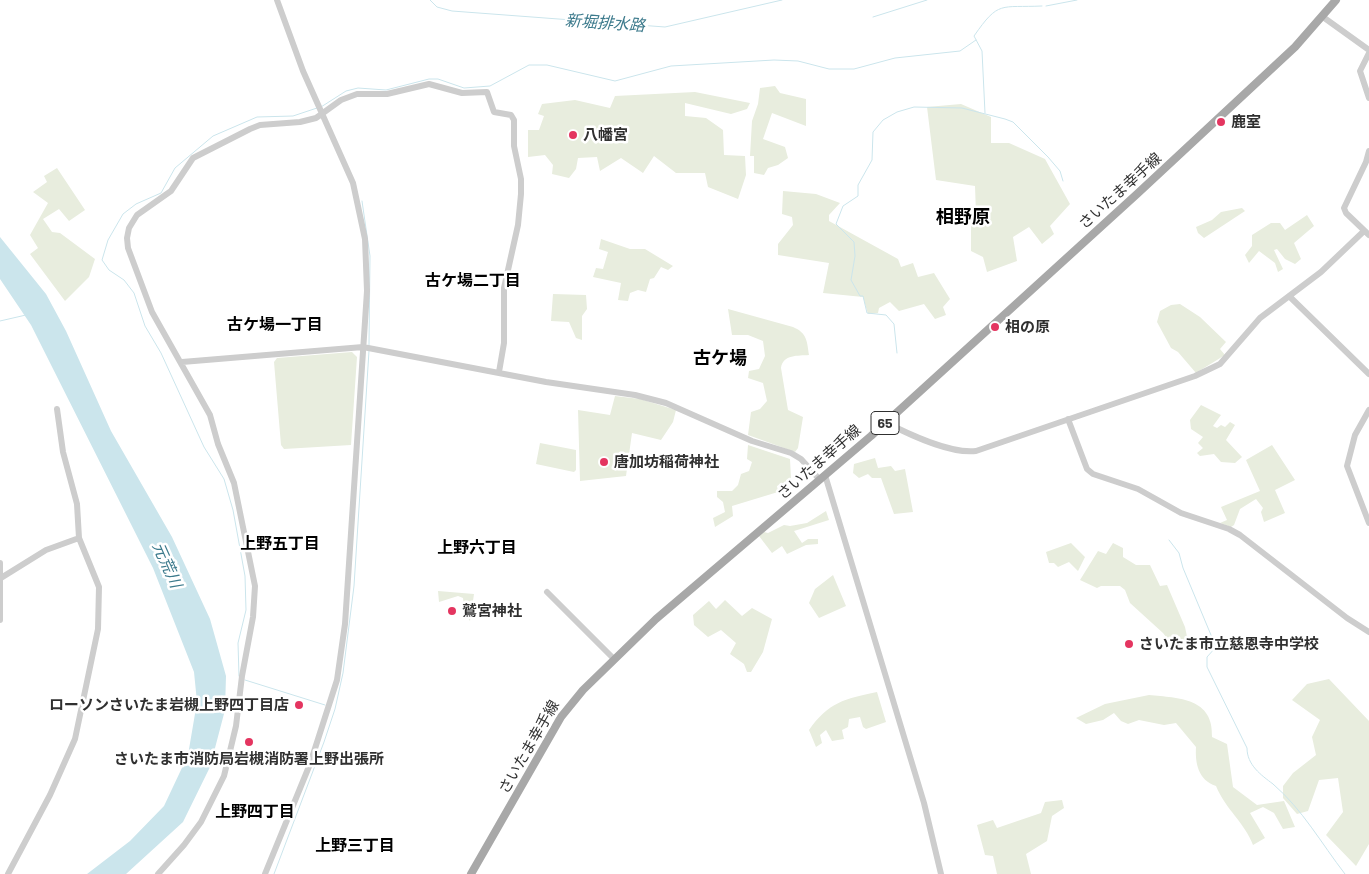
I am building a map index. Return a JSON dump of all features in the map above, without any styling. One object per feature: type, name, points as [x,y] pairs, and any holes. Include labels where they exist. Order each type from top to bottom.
[{"type":"main road","name":"さいたま幸手線","points":[[471,874],[561,717],[582,690],[656,619],[886,422],[1203,134],[1295,47],[1336,0]]},
{"type":"street","points":[[265,874],[310,764],[337,680],[345,624],[367,273],[362,221],[353,183],[324,114],[303,71],[277,0]]},
{"type":"street","points":[[1323,17],[1369,51],[1360,68],[1369,98]]},
{"type":"street","points":[[158,874],[201,822],[224,776],[236,726],[246,650],[253,617],[255,586],[240,509],[228,465],[218,444],[210,415],[146,299],[128,248],[127,238],[130,228],[138,215],[171,192],[193,158],[260,125],[300,122],[324,114],[349,96],[368,93],[387,94],[429,84],[462,93],[487,92],[494,112],[511,116],[514,120],[514,146],[521,179],[518,225],[504,288],[504,343],[499,372]]},
{"type":"street","points":[[886,422],[937,443],[970,452],[1216,367],[1260,318],[1321,272],[1367,233],[1346,213],[1344,208],[1366,162],[1369,151]]},
{"type":"street","points":[[1289,296],[1369,374]]},
{"type":"street","points":[[182,362],[363,347],[546,382],[635,395],[666,403],[752,441],[791,453],[801,459],[822,478],[924,803],[941,874]]},
{"type":"street","points":[[8,874],[50,795],[75,739],[98,629],[99,587],[79,538],[77,504],[63,452],[56,408]]},
{"type":"street","points":[[1369,410],[1355,435],[1347,466],[1369,522]]},
{"type":"street","points":[[1068,419],[1087,468],[1093,474],[1138,489],[1181,513],[1229,529],[1347,618],[1369,632]]},
{"type":"street","points":[[1,578],[46,550],[79,538]]},
{"type":"street","points":[[0,563],[0,620]]},
{"type":"street","points":[[547,592],[614,659]]},
{"type":"shaded area","points":[[775,86],[780,93],[806,99],[806,126],[772,113],[763,139],[785,147],[788,158],[778,165],[768,168],[764,175],[754,173],[754,156],[750,156],[752,121],[758,104],[760,88]]},
{"type":"shaded area","points":[[695,92],[750,103],[747,109],[731,114],[685,103],[685,116],[706,118],[723,130],[724,155],[745,156],[746,175],[738,199],[708,187],[705,173],[676,173],[654,156],[643,173],[621,158],[600,171],[597,157],[578,158],[576,169],[569,178],[552,174],[553,165],[545,155],[528,157],[528,130],[539,130],[544,116],[538,114],[542,104],[575,100],[610,108],[615,96]]},
{"type":"shaded area","points":[[961,104],[991,117],[991,143],[1009,143],[1045,159],[1070,204],[1050,226],[1054,234],[1042,244],[1029,227],[1013,237],[1017,261],[987,272],[983,257],[971,251],[971,220],[976,214],[975,186],[936,180],[927,107]]},
{"type":"shaded area","points":[[57,168],[85,210],[69,221],[59,209],[43,219],[52,232],[60,233],[95,259],[89,277],[65,301],[30,254],[38,248],[30,235],[48,203],[33,192],[47,182],[44,176]]},
{"type":"shaded area","points":[[783,191],[816,194],[840,203],[829,215],[829,221],[898,259],[901,267],[913,263],[918,277],[934,273],[950,299],[943,307],[946,315],[935,319],[924,304],[899,311],[890,302],[879,308],[878,313],[868,314],[863,297],[823,293],[829,263],[778,255],[778,244],[793,225],[792,217],[782,214]]},
{"type":"shaded area","points":[[1242,208],[1245,211],[1204,238],[1198,233],[1196,227],[1212,220],[1221,212]]},
{"type":"shaded area","points":[[1307,215],[1314,226],[1294,243],[1301,259],[1295,264],[1285,259],[1277,249],[1274,250],[1283,269],[1278,272],[1275,263],[1259,251],[1249,263],[1245,255],[1252,246],[1252,235],[1271,223],[1280,223],[1285,230]]},
{"type":"shaded area","points":[[601,239],[630,249],[645,249],[673,266],[668,270],[661,267],[654,278],[650,279],[646,292],[638,290],[630,293],[628,301],[618,300],[621,283],[593,277],[596,268],[603,269],[608,252],[599,249]]},
{"type":"shaded area","points":[[553,294],[586,295],[587,309],[582,316],[582,340],[576,338],[569,322],[551,321]]},
{"type":"shaded area","points":[[1180,304],[1200,317],[1226,342],[1220,349],[1225,355],[1196,373],[1178,352],[1171,348],[1157,322],[1160,311],[1171,305]]},
{"type":"shaded area","points":[[728,309],[793,327],[798,329],[806,338],[809,355],[788,358],[782,363],[781,368],[788,410],[803,417],[798,448],[795,452],[748,435],[751,412],[760,409],[767,401],[763,383],[748,378],[749,371],[759,369],[765,356],[763,341],[748,335],[732,335]]},
{"type":"shaded area","points":[[352,352],[357,357],[351,445],[284,449],[281,445],[274,362],[277,358]]},
{"type":"shaded area","points":[[615,396],[640,399],[676,410],[673,422],[661,440],[632,433],[626,476],[580,481],[578,410],[610,415]]},
{"type":"shaded area","points":[[1201,405],[1221,415],[1213,426],[1217,428],[1221,425],[1225,427],[1230,422],[1235,425],[1226,440],[1242,457],[1235,463],[1221,462],[1214,454],[1200,456],[1197,453],[1203,448],[1198,443],[1203,437],[1191,429],[1190,420]]},
{"type":"shaded area","points":[[540,443],[576,450],[576,470],[574,472],[536,464]]},
{"type":"shaded area","points":[[748,445],[790,459],[791,479],[777,486],[778,492],[732,506],[733,516],[715,527],[713,518],[725,512],[723,502],[717,497],[717,491],[732,491],[738,485],[741,474],[749,471],[752,462],[747,459]]},
{"type":"shaded area","points":[[1272,445],[1295,480],[1275,490],[1285,513],[1264,522],[1261,512],[1263,508],[1256,499],[1240,509],[1234,525],[1231,527],[1220,523],[1227,520],[1221,507],[1260,491],[1246,460]]},
{"type":"shaded area","points":[[875,458],[878,468],[891,466],[895,471],[905,469],[913,512],[894,514],[881,478],[872,478],[868,474],[859,478],[853,473],[854,464]]},
{"type":"shaded area","points":[[826,511],[829,520],[794,531],[802,543],[808,539],[818,539],[818,544],[806,545],[787,554],[782,546],[772,553],[759,536],[764,532],[768,533],[784,525],[790,526],[807,523]]},
{"type":"shaded area","points":[[1071,543],[1085,557],[1078,571],[1069,562],[1058,567],[1054,563],[1049,563],[1046,552]]},
{"type":"shaded area","points":[[1113,543],[1123,548],[1123,557],[1136,565],[1150,565],[1160,586],[1167,585],[1185,627],[1189,646],[1178,652],[1163,633],[1130,603],[1125,590],[1120,586],[1101,586],[1097,588],[1080,580],[1098,551],[1106,554]]},
{"type":"shaded area","points":[[833,575],[846,606],[819,618],[809,603],[815,589]]},
{"type":"shaded area","points":[[438,591],[474,594],[470,621],[465,614],[463,598],[458,596],[439,602]]},
{"type":"shaded area","points":[[725,600],[742,616],[752,608],[772,619],[763,652],[751,672],[747,672],[744,664],[730,654],[736,643],[721,630],[708,637],[694,625],[693,615],[709,601],[716,609]]},
{"type":"shaded area","points":[[1329,679],[1369,721],[1369,844],[1356,866],[1326,835],[1343,812],[1338,778],[1319,780],[1308,811],[1297,814],[1283,798],[1283,786],[1293,773],[1316,755],[1312,737],[1320,720],[1292,700],[1307,684]]},
{"type":"shaded area","points":[[877,692],[886,722],[866,729],[863,727],[860,717],[849,719],[848,727],[842,730],[844,739],[832,741],[826,730],[820,735],[822,743],[816,747],[809,730],[823,713],[838,703]]},
{"type":"shaded area","points":[[1149,695],[1183,699],[1201,707],[1207,714],[1211,724],[1212,737],[1227,744],[1233,787],[1257,805],[1284,801],[1295,827],[1283,829],[1274,813],[1263,807],[1250,813],[1265,838],[1253,845],[1250,837],[1220,795],[1216,786],[1205,780],[1201,775],[1197,765],[1196,747],[1176,723],[1164,725],[1139,720],[1128,724],[1121,721],[1114,713],[1103,720],[1086,724],[1076,718],[1105,704]]},
{"type":"shaded area","points":[[1062,800],[1064,808],[1052,816],[1047,841],[1026,854],[1031,874],[997,874],[993,856],[985,855],[977,825],[993,820],[997,828],[1041,813],[1045,802]]},
{"type":"water","name":"元荒川","points":[[0,237],[46,294],[66,331],[111,431],[172,537],[210,619],[226,676],[225,710],[210,767],[183,822],[126,874],[87,874],[130,841],[164,806],[188,755],[197,702],[194,672],[153,568],[31,325],[0,279]]},
{"type":"waterway","name":"新堀排水路","points":[[430,0],[437,7],[452,11],[665,27],[782,0]]},
{"type":"waterway","points":[[873,17],[927,0]]},
{"type":"waterway","points":[[1046,6],[1077,0]]},
{"type":"waterway","points":[[985,113],[982,51],[974,36],[982,24],[995,11],[1009,7],[1042,6]]},
{"type":"waterway","points":[[321,107],[346,91],[358,88],[386,90],[429,79],[438,79],[464,88],[490,86],[529,65],[547,65],[615,81],[671,66],[774,60],[798,61],[829,69],[854,69],[895,58],[960,51],[976,40]]},
{"type":"waterway","points":[[897,353],[894,324],[886,315],[867,313],[863,296],[860,296],[851,280],[855,256],[854,242],[836,224],[843,206],[858,196],[858,185],[872,160],[873,132],[883,120],[897,112],[914,107],[962,108],[1005,119],[1013,122],[1048,157],[1060,171],[1063,181]]},
{"type":"waterway","points":[[239,676],[238,643],[246,610],[245,576],[233,510],[224,479],[204,447],[161,353],[145,326],[134,293],[124,280],[109,270],[102,260],[108,240],[123,214],[136,204],[161,193],[175,168],[213,136],[257,117],[293,116],[317,108]]},
{"type":"waterway","points":[[362,201],[370,256],[369,345]]},
{"type":"waterway","points":[[0,321],[26,315]]},
{"type":"waterway","points":[[274,874],[324,742],[335,709],[343,673],[354,586],[369,351]]},
{"type":"waterway","points":[[1169,540],[1179,553],[1183,568],[1216,647],[1207,657],[1207,667],[1247,748],[1249,760],[1294,805],[1345,874]]},
{"type":"waterway","points":[[245,680],[325,705]]},
{"type":"place","name":"鹿室","points":[[1221,122]]},
{"type":"place","name":"八幡宮","points":[[573,135]]},
{"type":"place","name":"相の原","points":[[995,327]]},
{"type":"place","name":"唐加坊稲荷神社","points":[[604,462]]},
{"type":"place","name":"鷲宮神社","points":[[452,611]]},
{"type":"place","name":"さいたま市立慈恩寺中学校","points":[[1129,644]]},
{"type":"place","name":"ローソンさいたま岩槻上野四丁目店","points":[[299,705]]},
{"type":"place","name":"さいたま市消防局岩槻消防署上野出張所","points":[[249,742]]},
{"type":"district","name":"相野原","points":[[963,217]]},
{"type":"district","name":"古ケ場二丁目","points":[[473,281]]},
{"type":"district","name":"古ケ場一丁目","points":[[275,325]]},
{"type":"district","name":"古ケ場","points":[[720,358]]},
{"type":"district","name":"上野五丁目","points":[[280,544]]},
{"type":"district","name":"上野六丁目","points":[[477,548]]},
{"type":"district","name":"上野四丁目","points":[[255,812]]},
{"type":"district","name":"上野三丁目","points":[[355,846]]}]
